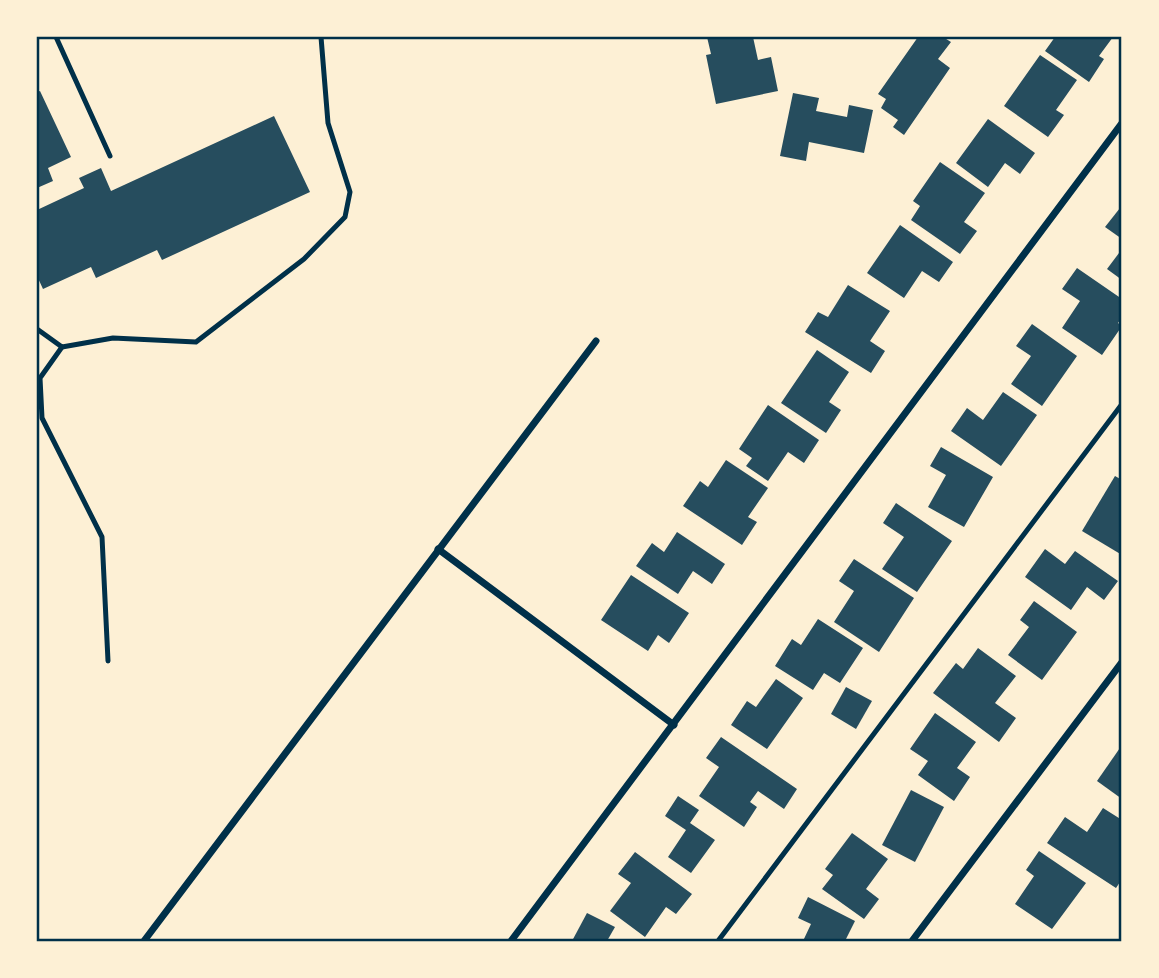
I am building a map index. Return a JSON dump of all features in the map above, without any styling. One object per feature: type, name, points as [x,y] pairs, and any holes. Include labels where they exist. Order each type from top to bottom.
[{"type":"street","points":[[511,941],[1122,123]]},
{"type":"street","points":[[144,941],[596,341]]},
{"type":"street","points":[[438,549],[674,724]]},
{"type":"street","points":[[912,941],[1122,662]]},
{"type":"lane","points":[[56,37],[110,156]]},
{"type":"lane","points":[[108,661],[102,537],[42,418],[40,378],[62,347],[113,338],[196,342],[304,259],[345,218],[350,192],[328,123],[321,37]]},
{"type":"lane","points":[[37,329],[62,347]]},
{"type":"lane","points":[[718,941],[1122,404]]},
{"type":"building","points":[[707,37],[753,37],[758,60],[771,57],[778,91],[716,104],[706,55],[711,54]]},
{"type":"building","points":[[918,37],[943,37],[951,42],[938,59],[950,68],[904,135],[893,127],[898,120],[881,108],[886,99],[878,94]]},
{"type":"building","points":[[1055,37],[1113,37],[1099,56],[1104,59],[1089,82],[1045,51]]},
{"type":"building","points":[[1040,55],[1077,80],[1056,110],[1064,115],[1048,137],[1004,106]]},
{"type":"building","points":[[40,91],[71,157],[48,168],[53,181],[37,188],[37,92]]},
{"type":"building","points":[[793,93],[819,98],[816,111],[847,117],[849,105],[873,110],[864,153],[809,142],[806,161],[780,156]]},
{"type":"building","points":[[274,116],[310,192],[162,260],[157,250],[96,278],[91,267],[43,289],[37,276],[37,210],[84,188],[79,178],[101,168],[111,191]]},
{"type":"building","points":[[988,119],[1035,153],[1020,174],[1005,163],[988,187],[956,163]]},
{"type":"building","points":[[940,162],[985,193],[964,222],[977,231],[960,254],[911,220],[920,206],[913,201]]},
{"type":"building","points":[[1120,208],[1122,210],[1122,239],[1105,227]]},
{"type":"building","points":[[900,225],[953,262],[939,282],[922,271],[904,298],[867,273]]},
{"type":"building","points":[[1122,249],[1122,280],[1107,269]]},
{"type":"building","points":[[1077,268],[1122,299],[1122,317],[1118,323],[1122,326],[1102,355],[1062,328],[1080,301],[1062,289]]},
{"type":"building","points":[[848,285],[890,311],[870,341],[885,351],[871,373],[805,332],[818,312],[828,317]]},
{"type":"building","points":[[1032,324],[1077,356],[1042,406],[1011,384],[1031,356],[1016,346]]},
{"type":"building","points":[[817,350],[849,372],[829,402],[841,410],[826,433],[781,403]]},
{"type":"building","points":[[1003,392],[1037,415],[1001,466],[951,431],[967,408],[983,420]]},
{"type":"building","points":[[768,405],[819,440],[804,463],[788,452],[768,481],[746,466],[752,458],[739,449]]},
{"type":"building","points":[[941,447],[993,477],[964,527],[928,507],[946,475],[930,466]]},
{"type":"building","points":[[726,460],[768,488],[748,517],[757,522],[742,545],[683,506],[700,481],[708,487]]},
{"type":"building","points":[[1115,476],[1122,480],[1122,555],[1082,531]]},
{"type":"building","points":[[896,503],[952,541],[917,592],[882,569],[904,537],[883,523]]},
{"type":"building","points":[[677,532],[725,564],[712,584],[693,571],[678,594],[636,566],[652,543],[664,552]]},
{"type":"building","points":[[1045,549],[1065,564],[1075,551],[1118,581],[1104,600],[1087,587],[1071,610],[1025,577]]},
{"type":"building","points":[[854,559],[914,598],[879,652],[834,622],[854,591],[839,581]]},
{"type":"building","points":[[631,575],[689,613],[669,643],[658,635],[648,651],[601,620]]},
{"type":"building","points":[[1034,601],[1077,632],[1042,680],[1008,655],[1029,627],[1020,620]]},
{"type":"building","points":[[818,619],[863,648],[840,683],[824,673],[813,690],[775,666],[792,639],[801,645]]},
{"type":"building","points":[[978,648],[1016,676],[995,703],[1016,718],[999,742],[933,693],[956,663],[963,669]]},
{"type":"building","points":[[776,679],[803,698],[767,749],[731,725],[747,701],[756,707]]},
{"type":"building","points":[[846,687],[872,701],[856,729],[831,714]]},
{"type":"building","points":[[935,713],[976,742],[957,768],[970,777],[954,801],[918,775],[928,761],[910,749]]},
{"type":"building","points":[[721,737],[797,789],[784,809],[758,791],[750,802],[757,807],[744,827],[699,796],[719,767],[706,758]]},
{"type":"building","points":[[1122,745],[1122,799],[1097,781]]},
{"type":"building","points":[[911,790],[944,807],[915,862],[882,845]]},
{"type":"building","points":[[678,796],[699,810],[690,823],[715,840],[691,873],[668,857],[686,830],[665,816]]},
{"type":"building","points":[[1103,808],[1122,820],[1122,879],[1116,888],[1047,843],[1065,817],[1087,832]]},
{"type":"building","points":[[852,833],[888,859],[866,889],[879,899],[864,919],[822,889],[833,875],[825,869]]},
{"type":"building","points":[[1039,851],[1086,883],[1052,929],[1015,904],[1034,876],[1026,870]]},
{"type":"building","points":[[635,852],[692,894],[676,914],[666,907],[645,937],[610,911],[631,883],[618,874]]},
{"type":"building","points":[[808,897],[855,921],[845,941],[803,941],[811,924],[798,918]]},
{"type":"building","points":[[587,913],[615,927],[607,941],[572,941]]}]
